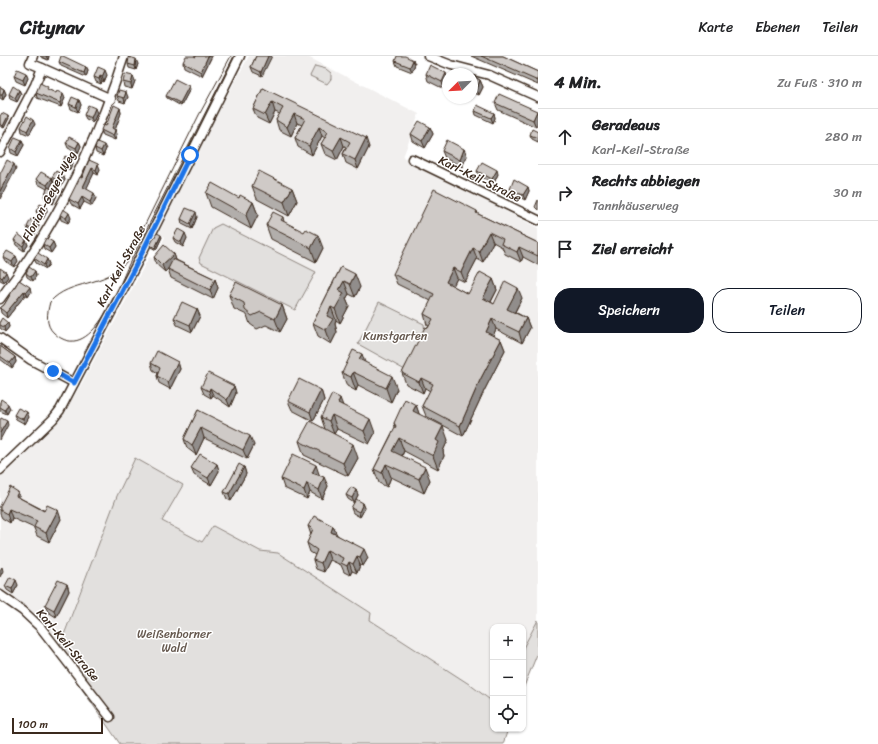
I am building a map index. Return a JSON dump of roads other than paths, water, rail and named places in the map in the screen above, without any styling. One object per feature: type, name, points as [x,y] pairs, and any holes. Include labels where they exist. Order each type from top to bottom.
[{"type":"street","points":[[33,56],[30,63],[111,99]]},
{"type":"street","name":"Florian-Geyer-Weg","points":[[0,299],[24,268],[67,192],[111,99],[124,56]]},
{"type":"street","name":"Karl-Keil-Straße","points":[[0,470],[53,419],[74,383],[136,265],[240,56]]},
{"type":"street","points":[[428,56],[450,65],[489,75],[538,97]]},
{"type":"street","points":[[0,152],[35,85],[42,68]]},
{"type":"street","name":"Karl-Keil-Straße","points":[[412,159],[538,220]]},
{"type":"street","points":[[0,338],[31,360],[74,383]]},
{"type":"street","name":"Karl-Keil-Straße","points":[[0,595],[23,611],[41,628],[110,717]]},
{"type":"waterway","points":[[379,338],[419,334]]},
{"type":"tram line","points":[[231,56],[199,115],[127,261],[118,270],[108,276],[67,290],[50,302],[48,315],[49,326],[54,333],[67,341],[80,340],[91,332],[102,319],[111,304],[129,264],[234,56]]},
{"type":"park label","name":"Kunstgarten","points":[[395,336]]},
{"type":"park label","name":"Weißenborner Wald","points":[[174,641]]}]
